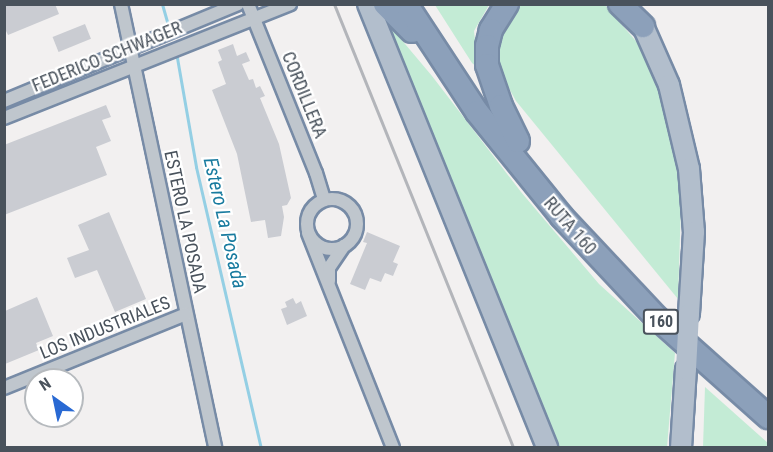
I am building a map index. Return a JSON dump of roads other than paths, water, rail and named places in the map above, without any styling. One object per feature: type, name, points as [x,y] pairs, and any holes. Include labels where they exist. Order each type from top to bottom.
[{"type":"highway","points":[[386,4],[448,70]]},
{"type":"highway","name":"RUTA 160","points":[[406,4],[448,70],[508,153],[592,252],[664,325],[768,417]]},
{"type":"highway","name":"RUTA 160","points":[[423,4],[467,72],[518,141],[583,219],[641,283],[705,344],[768,398]]},
{"type":"highway","points":[[507,4],[491,30],[487,46],[487,65],[501,106],[518,141]]},
{"type":"highway","points":[[620,4],[643,26]]},
{"type":"highway","points":[[630,4],[643,26]]},
{"type":"main road","points":[[368,4],[547,447]]},
{"type":"main road","points":[[643,26],[672,95],[689,169],[693,232],[681,447]]},
{"type":"street","name":"ESTERO LA POSADA","points":[[121,4],[215,447]]},
{"type":"street","name":"FEDERICO SCHWAGER","points":[[4,101],[238,4]]},
{"type":"street","name":"CORDILLERA","points":[[248,4],[316,173],[324,200]]},
{"type":"street","name":"FEDERICO SCHWAGER","points":[[4,118],[290,4]]},
{"type":"street","points":[[330,294],[329,268],[350,240],[357,226],[353,210],[340,200],[324,200],[311,210],[307,217],[308,233],[330,294],[393,447]]},
{"type":"street","points":[[308,233],[319,246],[327,248],[344,246]]},
{"type":"street","name":"LOS INDUSTRIALES","points":[[4,388],[186,314]]},
{"type":"waterway","name":"Estero La Posada","points":[[162,4],[169,29]]},
{"type":"waterway","name":"Estero La Posada","points":[[176,52],[196,167],[261,448]]},
{"type":"railway","points":[[334,4],[513,448]]}]
